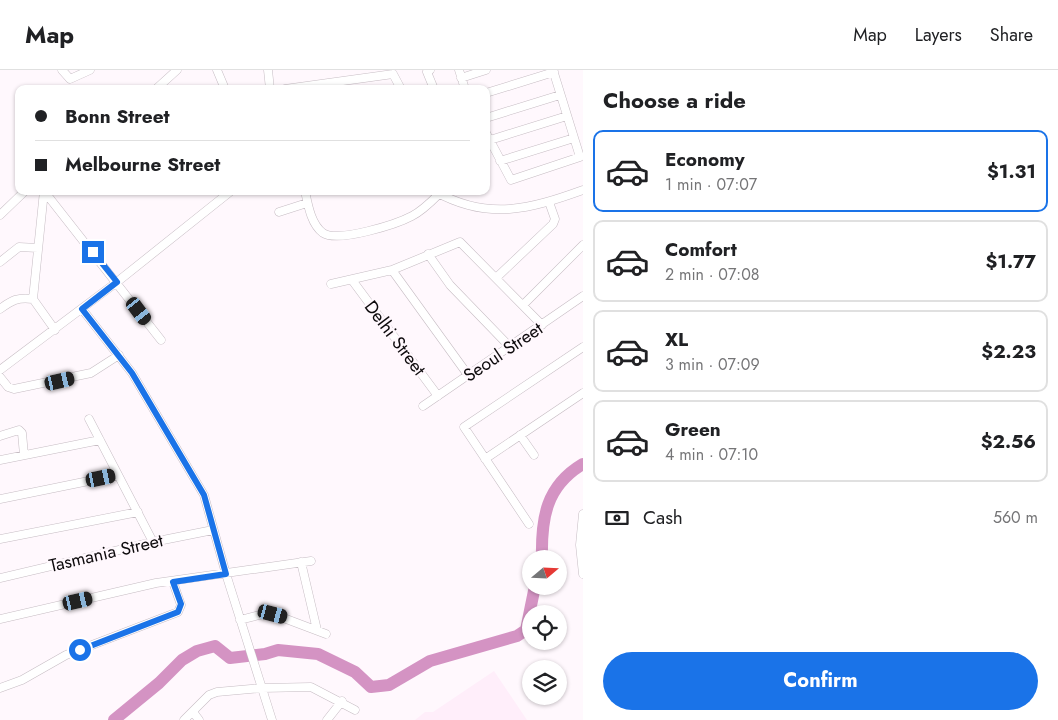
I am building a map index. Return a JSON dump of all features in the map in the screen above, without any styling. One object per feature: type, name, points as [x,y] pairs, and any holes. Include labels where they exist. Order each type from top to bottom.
[{"type":"street","points":[[62,70],[70,79],[90,70]]},
{"type":"street","points":[[160,85],[177,70]]},
{"type":"street","points":[[217,70],[223,85]]},
{"type":"street","points":[[268,70],[270,85]]},
{"type":"street","points":[[430,70],[427,72],[432,85]]},
{"type":"street","points":[[460,74],[486,70]]},
{"type":"street","points":[[490,92],[554,71],[580,157],[511,180],[490,140]]},
{"type":"street","points":[[311,85],[395,72],[400,85]]},
{"type":"street","points":[[490,117],[560,95]]},
{"type":"street","points":[[490,135],[567,116]]},
{"type":"street","points":[[500,161],[574,138]]},
{"type":"street","points":[[441,195],[456,202],[490,210],[528,208],[583,190]]},
{"type":"street","points":[[0,215],[21,195]]},
{"type":"street","points":[[44,195],[33,299],[55,330]]},
{"type":"street","points":[[47,195],[161,340]]},
{"type":"street","points":[[0,370],[117,282],[226,195]]},
{"type":"street","points":[[306,195],[315,224],[324,233],[337,237],[379,228],[413,216],[435,195]]},
{"type":"street","points":[[496,278],[553,224],[555,219],[549,202]]},
{"type":"street","points":[[279,212],[307,203]]},
{"type":"street","points":[[331,284],[392,270],[460,242],[542,325]]},
{"type":"street","points":[[523,305],[583,245]]},
{"type":"street","points":[[0,262],[19,247],[38,248]]},
{"type":"street","points":[[428,254],[450,285],[511,348]]},
{"type":"street","points":[[392,270],[468,375]]},
{"type":"street","name":"Delhi Street","points":[[352,280],[438,396]]},
{"type":"street","name":"Seoul Street","points":[[422,406],[511,348],[583,296]]},
{"type":"street","points":[[0,309],[12,300],[21,297],[33,299]]},
{"type":"street","points":[[82,309],[132,373],[204,495],[226,574],[272,720]]},
{"type":"street","points":[[529,524],[464,427],[583,347]]},
{"type":"street","points":[[0,377],[8,387],[14,389],[60,381],[91,374],[119,356]]},
{"type":"street","points":[[485,459],[583,393]]},
{"type":"street","points":[[88,419],[153,542]]},
{"type":"street","points":[[0,436],[19,430],[24,455]]},
{"type":"street","points":[[520,435],[534,455]]},
{"type":"street","points":[[0,460],[100,440]]},
{"type":"street","points":[[0,499],[118,475]]},
{"type":"street","points":[[0,539],[138,512]]},
{"type":"street","points":[[583,514],[580,545],[583,574]]},
{"type":"street","name":"Tasmania Street","points":[[0,578],[213,530]]},
{"type":"street","points":[[0,619],[156,583],[311,561]]},
{"type":"street","points":[[302,562],[317,630]]},
{"type":"street","points":[[1,685],[22,680],[66,655],[178,612],[181,604],[173,582]]},
{"type":"street","points":[[240,620],[263,614],[273,614],[326,634]]},
{"type":"street","points":[[184,720],[202,700],[217,692],[262,688],[311,687],[342,701],[355,710]]},
{"type":"street","points":[[327,720],[342,701]]},
{"type":"street","points":[[193,712],[199,720]]},
{"type":"shaded area","points":[[494,671],[527,720],[415,720],[425,712],[433,712]]},
{"type":"waterway","points":[[542,550],[543,530],[548,504],[561,482],[583,464]]},
{"type":"waterway","points":[[114,720],[159,683],[182,660],[197,651],[215,646],[230,658],[265,654],[278,650],[318,654],[355,672],[371,687],[389,685],[430,661],[517,636],[526,630],[533,595]]},
{"type":"route","points":[[80,650],[178,612],[181,604],[173,582],[226,574],[204,495],[132,373],[82,309],[117,282],[93,252]]}]
